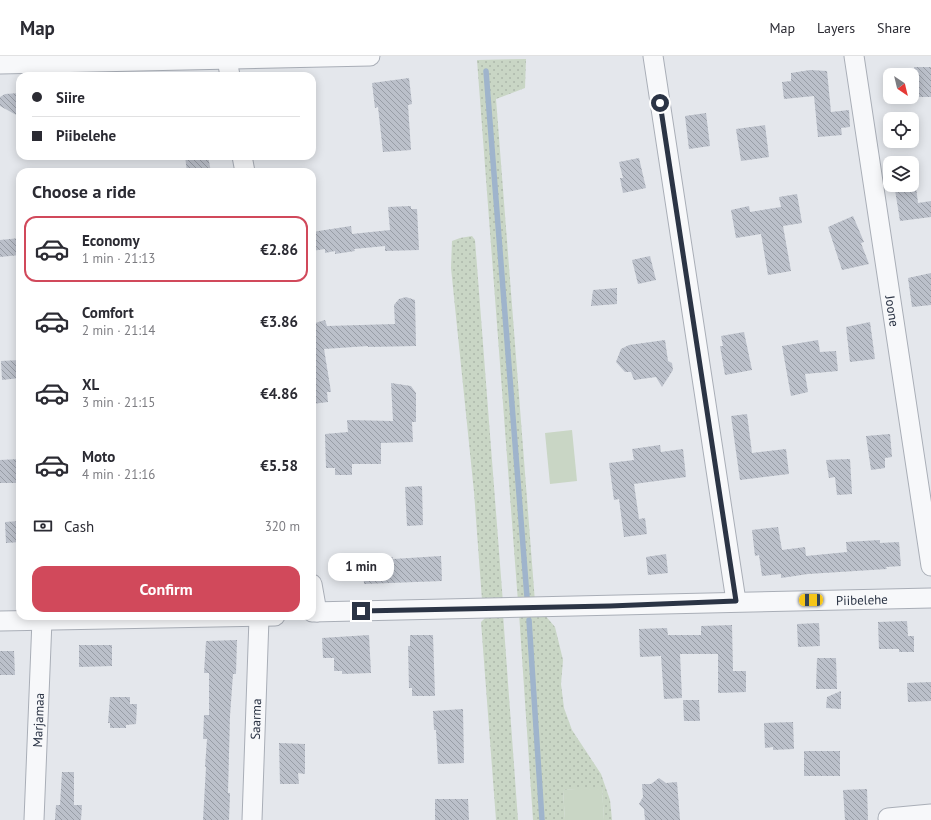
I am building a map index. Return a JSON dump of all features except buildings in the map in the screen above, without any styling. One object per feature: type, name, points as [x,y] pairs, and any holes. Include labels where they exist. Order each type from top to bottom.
[{"type":"street","points":[[0,64],[190,58],[228,68],[370,56]]},
{"type":"street","points":[[653,56],[736,601]]},
{"type":"street","name":"Joone","points":[[854,56],[931,566]]},
{"type":"street","name":"Piibelehe","points":[[316,612],[603,607],[736,601],[931,598]]},
{"type":"street","points":[[0,621],[42,620]]},
{"type":"street","name":"Marjamaa","points":[[34,820],[42,620]]},
{"type":"street","name":"Saarma","points":[[252,820],[267,620]]},
{"type":"street","points":[[888,818],[931,814]]},
{"type":"green space","points":[[526,59],[525,88],[496,99],[535,602],[518,602],[477,60]]},
{"type":"green space","points":[[472,236],[475,240],[503,603],[482,600],[474,492],[451,268],[452,241]]},
{"type":"green space","points":[[572,430],[577,481],[550,484],[545,433]]},
{"type":"green space","points":[[519,613],[544,614],[555,627],[563,660],[561,684],[564,708],[572,730],[601,774],[610,800],[612,820],[604,820],[602,788],[563,790],[565,820],[533,820]]},
{"type":"green space","points":[[503,614],[518,820],[496,820],[481,622],[486,617]]},
{"type":"green space","points":[[602,787],[604,820],[565,820],[563,790]]},
{"type":"waterway","points":[[486,71],[527,597]]},
{"type":"waterway","points":[[529,620],[542,820]]},
{"type":"route","points":[[361,611],[610,606],[736,601],[660,103]]}]
